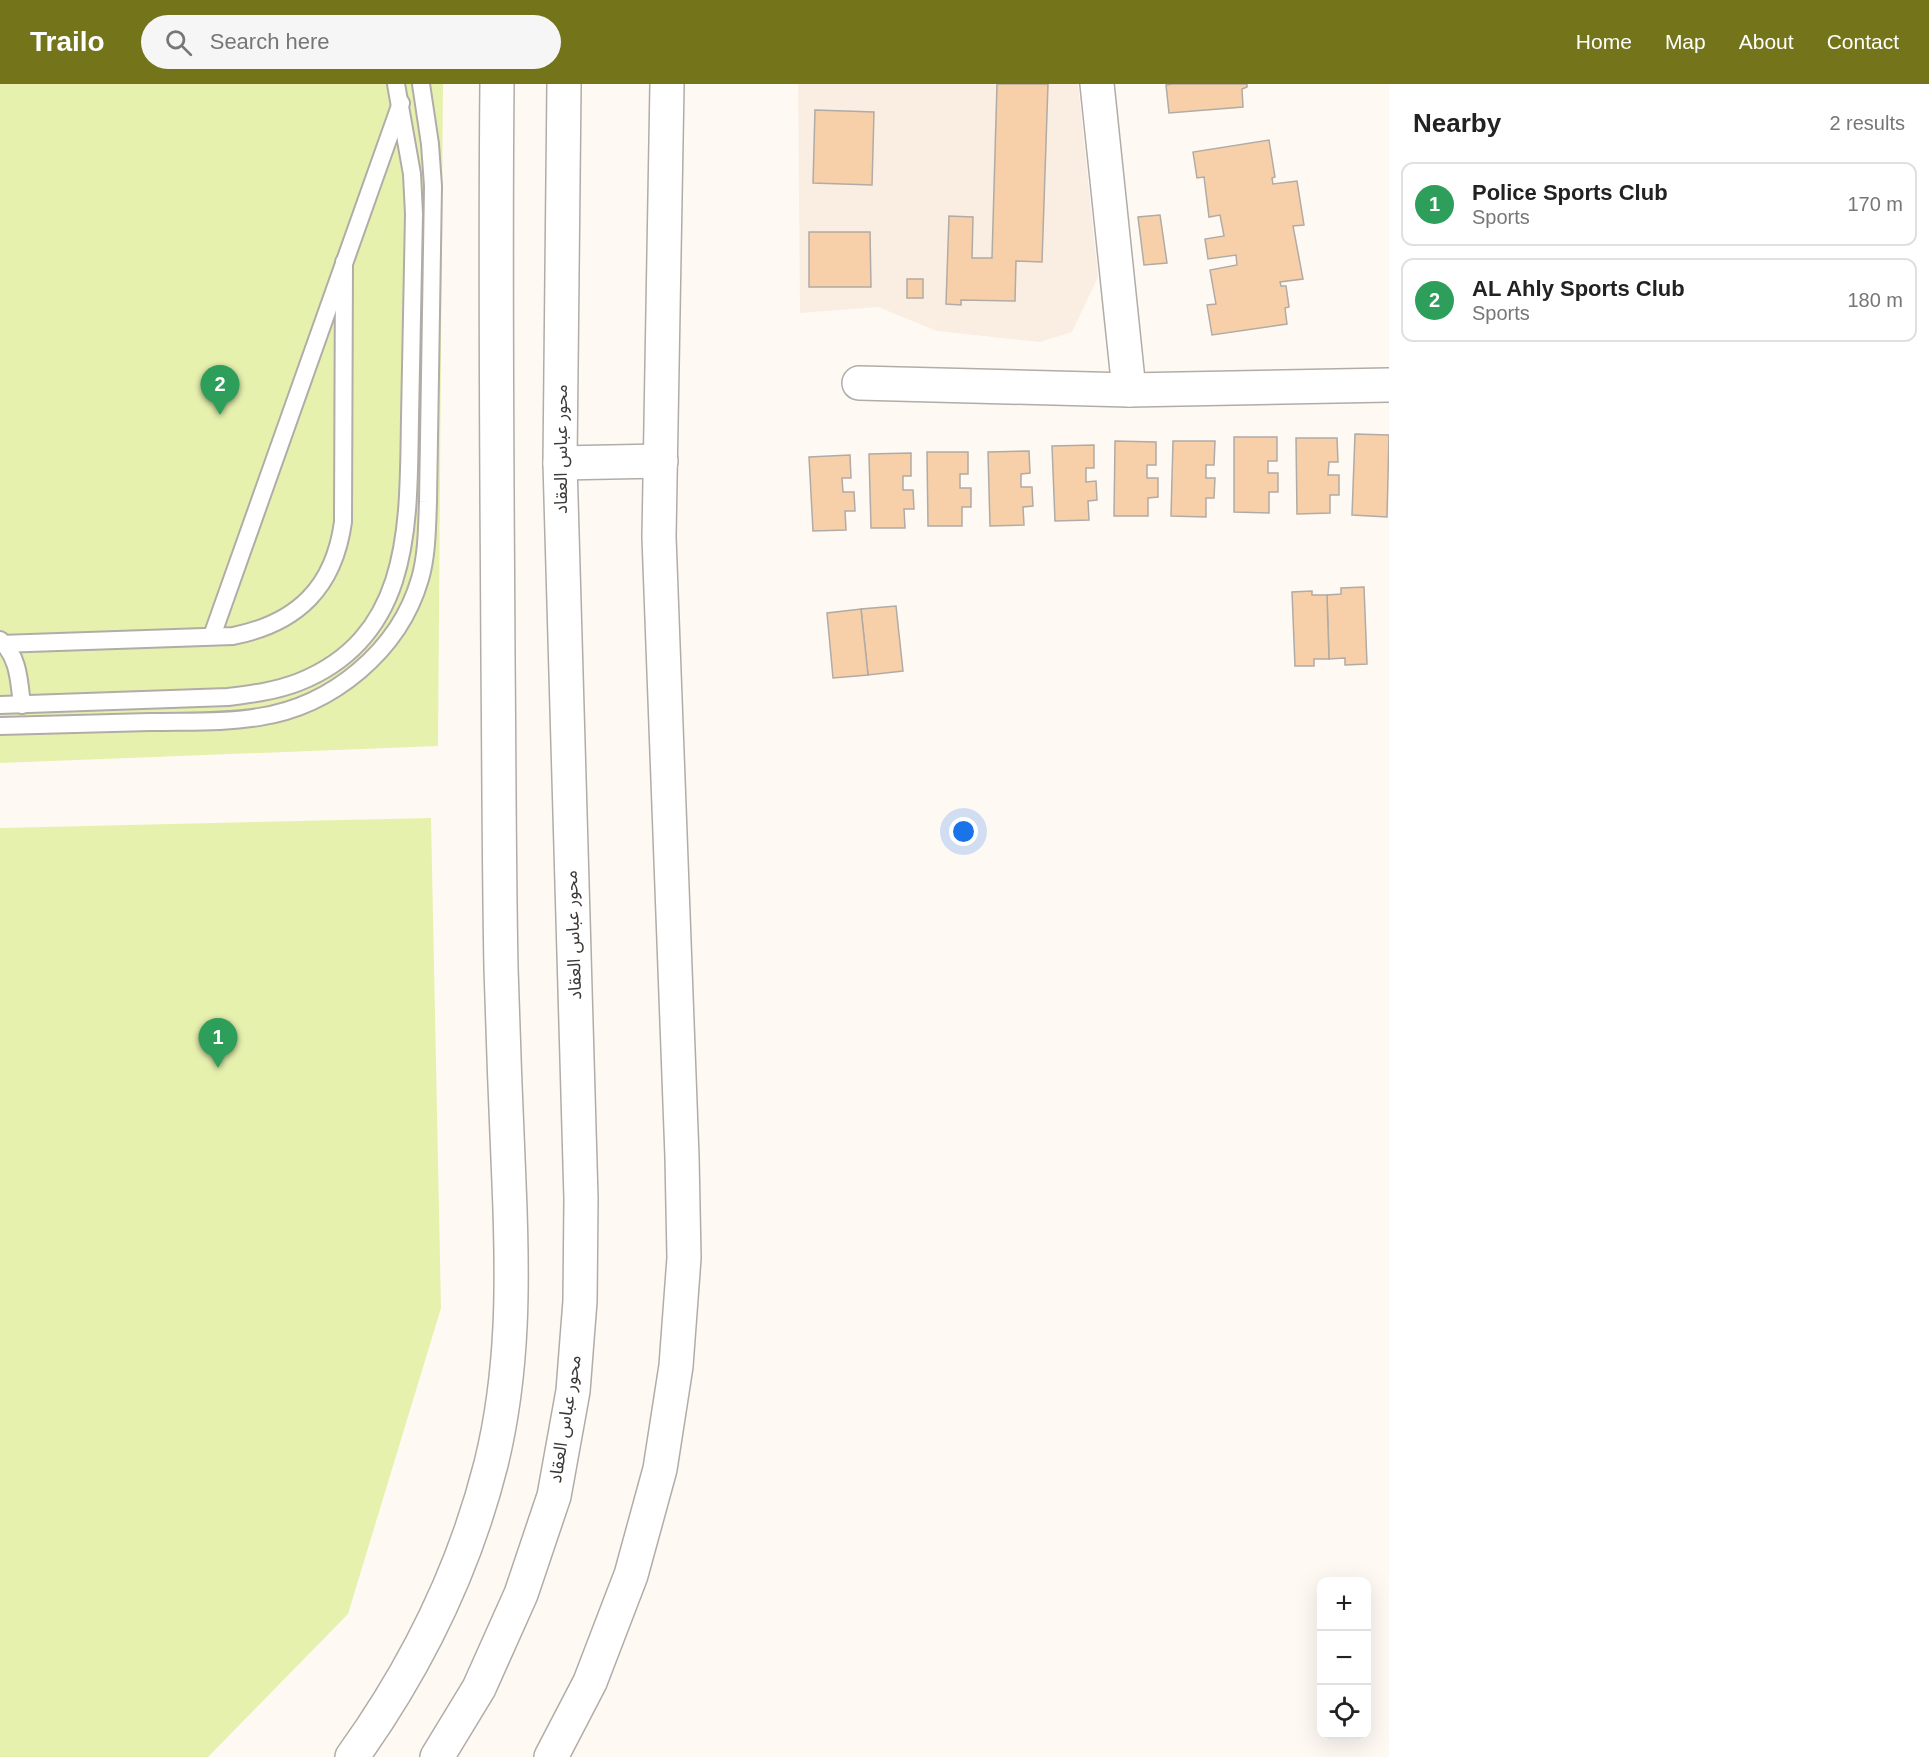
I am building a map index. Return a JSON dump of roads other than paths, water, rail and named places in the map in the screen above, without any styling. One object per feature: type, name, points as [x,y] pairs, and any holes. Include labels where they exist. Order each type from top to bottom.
[{"type":"main road","points":[[352,1757],[380,1718],[409,1670],[435,1621],[457,1570],[491,1463],[502,1408],[509,1352],[512,1296],[511,1239],[501,956],[495,284],[497,84]]},
{"type":"main road","name":"محور عباس العقاد","points":[[437,1757],[479,1688],[521,1594],[554,1496],[573,1391],[580,1301],[581,1199],[560,463],[564,84]]},
{"type":"main road","points":[[551,1757],[590,1682],[631,1575],[660,1469],[676,1366],[684,1258],[659,537],[667,84]]},
{"type":"main road","points":[[1097,84],[1129,390]]},
{"type":"main road","points":[[859,383],[1129,390],[1389,385]]},
{"type":"main road","points":[[560,463],[661,461]]},
{"type":"lane","points":[[0,705],[228,697],[264,692],[298,683],[318,673],[357,644],[374,624],[387,602],[395,578],[402,550],[408,501],[414,214],[412,174],[396,84]]},
{"type":"lane","points":[[0,726],[243,719],[289,711],[317,699],[358,672],[388,641],[401,621],[420,578],[428,502],[433,186],[430,144],[421,84]]},
{"type":"lane","points":[[212,636],[401,102]]},
{"type":"lane","points":[[2,642],[233,636],[255,632],[275,624],[294,613],[310,599],[334,563],[344,522],[344,262]]},
{"type":"lane","points":[[2,642],[18,667],[22,705]]},
{"type":"place","name":"AL Ahly Sports Club","points":[[220,415]]},
{"type":"place","name":"Police Sports Club","points":[[218,1068]]}]
